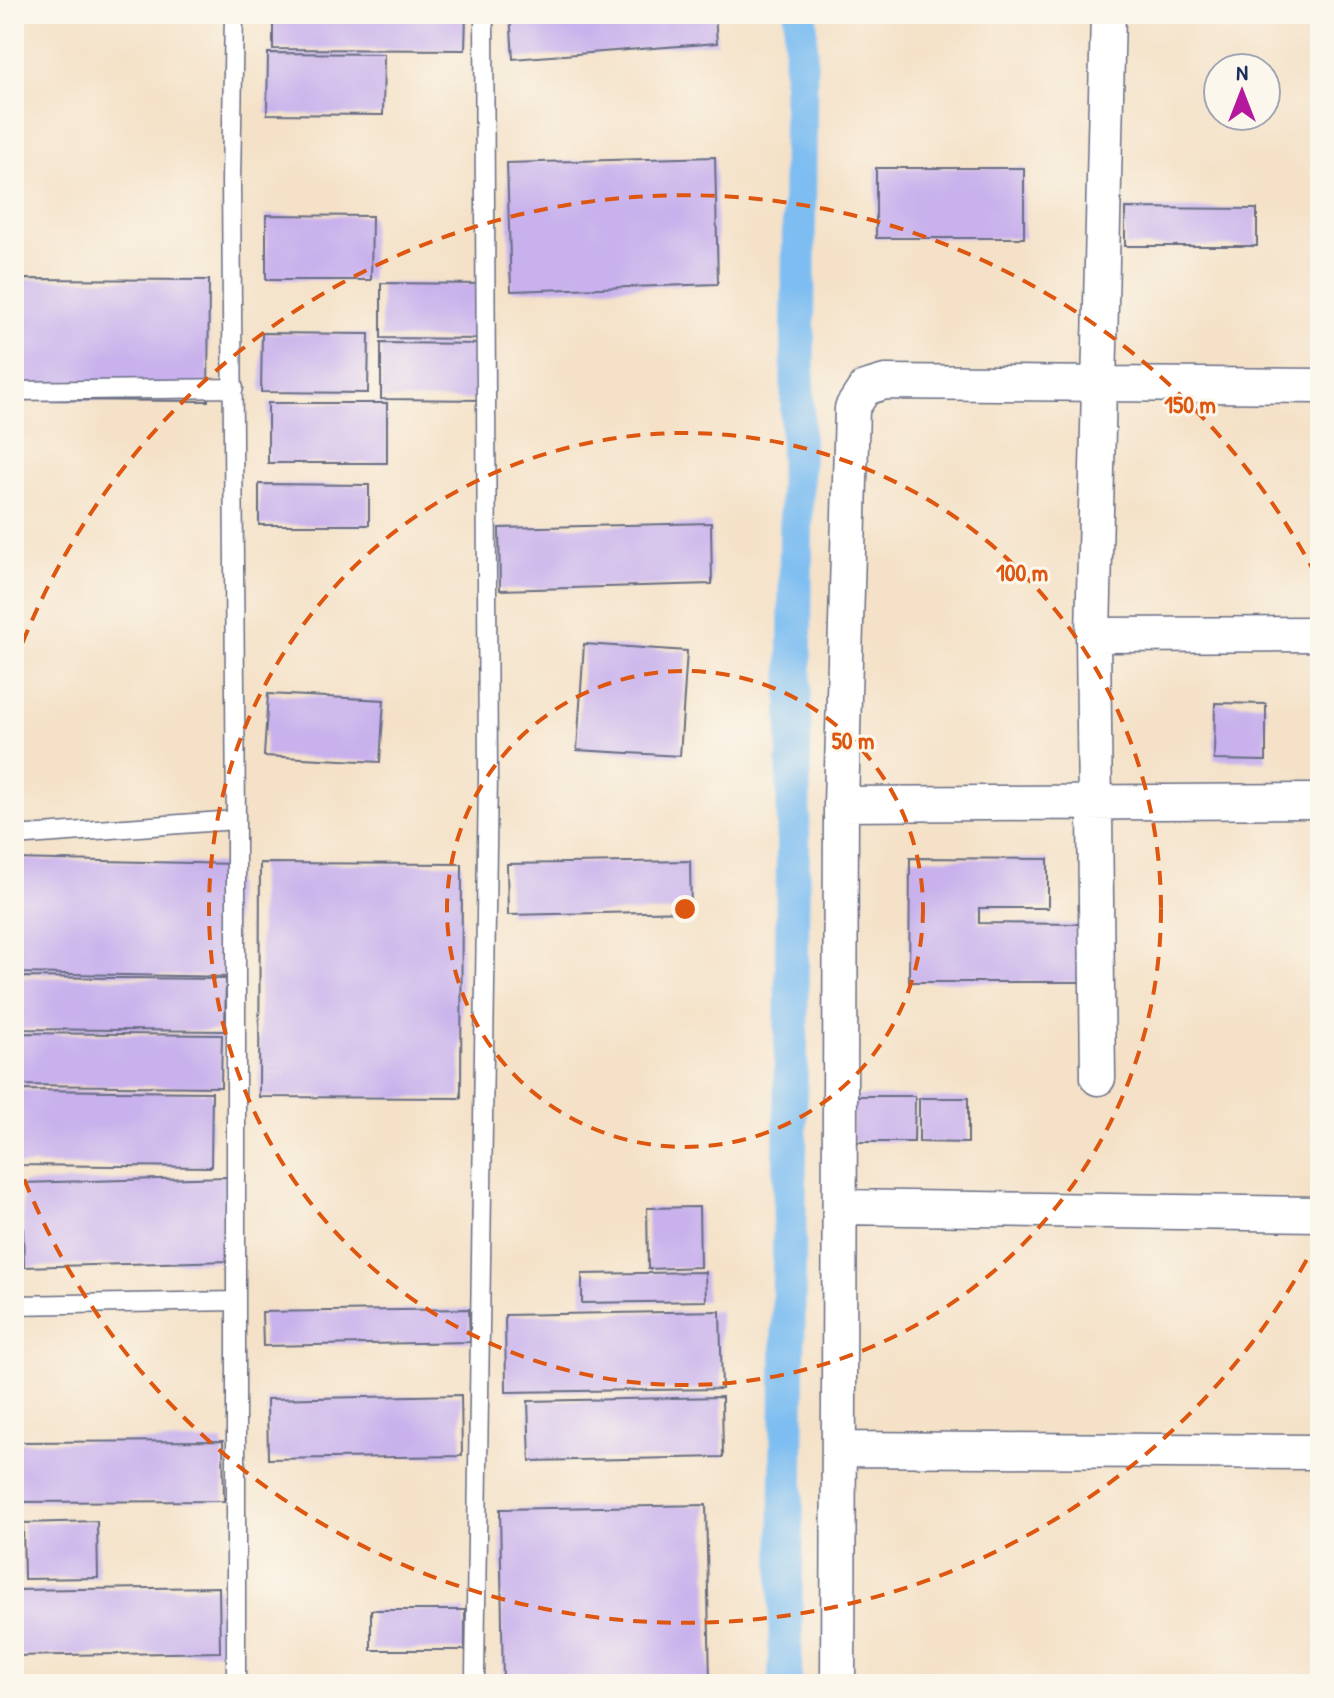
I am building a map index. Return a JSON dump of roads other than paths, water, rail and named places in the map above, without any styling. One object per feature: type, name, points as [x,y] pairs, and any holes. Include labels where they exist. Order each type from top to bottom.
[{"type":"street","points":[[1098,1078],[1093,635],[1108,14]]},
{"type":"street","points":[[838,1684],[841,804],[852,408],[865,388],[885,382],[1320,386]]},
{"type":"street","points":[[1093,635],[1320,634]]},
{"type":"street","points":[[841,804],[1320,801]]},
{"type":"street","points":[[840,1207],[1320,1214]]},
{"type":"street","points":[[839,1449],[1320,1452]]},
{"type":"lane","points":[[234,14],[231,180],[236,820],[236,1684]]},
{"type":"lane","points":[[475,1675],[488,776],[484,14]]},
{"type":"lane","points":[[14,391],[234,388]]},
{"type":"lane","points":[[14,836],[236,820]]},
{"type":"lane","points":[[14,1305],[235,1301]]},
{"type":"waterway","points":[[785,1684],[801,14]]}]
